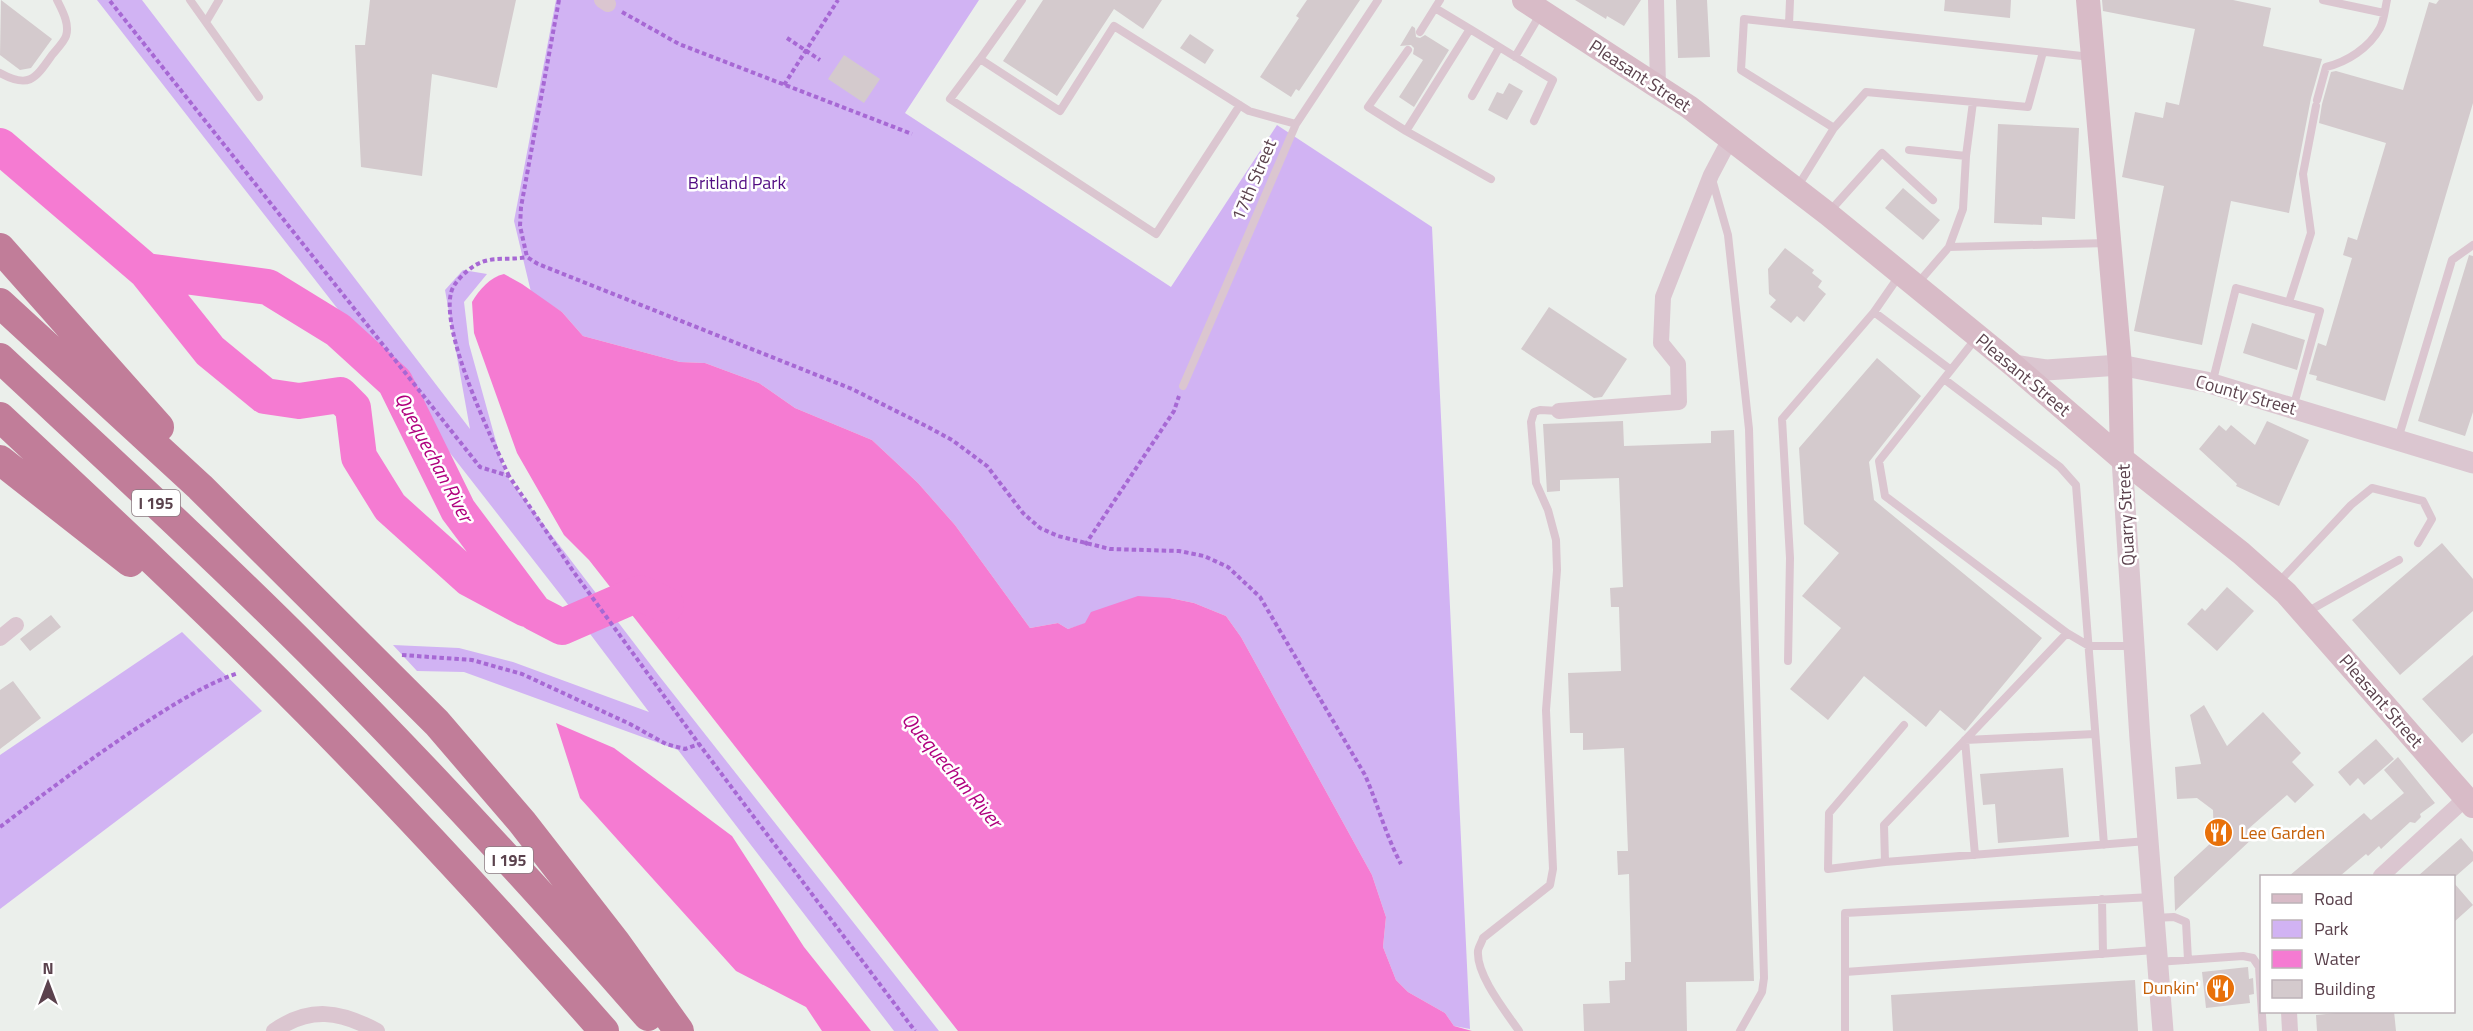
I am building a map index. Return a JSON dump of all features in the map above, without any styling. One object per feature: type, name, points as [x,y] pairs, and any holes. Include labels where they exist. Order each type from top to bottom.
[{"type":"highway","points":[[0,248],[173,443],[200,487]]},
{"type":"highway","points":[[0,303],[200,487],[353,637],[396,667],[616,943],[679,1031]]},
{"type":"highway","name":"I 195","points":[[0,358],[194,538],[310,652],[521,873],[662,1031]]},
{"type":"highway","name":"I 195","points":[[0,417],[250,664],[307,711],[431,840],[604,1031]]},
{"type":"highway","points":[[0,460],[250,664]]},
{"type":"main road","name":"Quarry Street","points":[[2088,0],[2120,365],[2122,459]]},
{"type":"main road","name":"Pleasant Street","points":[[1533,6],[1689,107],[1796,189],[2013,365],[2122,459],[2241,553],[2277,584],[2470,802]]},
{"type":"street","points":[[1656,0],[1658,87]]},
{"type":"street","points":[[1559,411],[1679,402],[1678,364],[1661,343],[1663,297],[1711,175],[1730,139]]},
{"type":"street","name":"County Street","points":[[2013,365],[2046,370],[2120,365],[2212,384],[2473,463]]},
{"type":"street","name":"Quarry Street","points":[[2122,459],[2163,1031]]},
{"type":"street","points":[[0,638],[16,625]]},
{"type":"street","points":[[2382,875],[2470,802]]},
{"type":"street","points":[[274,1031],[291,1019],[330,1013],[377,1031]]},
{"type":"street","points":[[2289,1013],[2290,1031]]},
{"type":"lane","points":[[0,73],[15,82],[26,82],[38,75],[66,36],[66,22],[57,0]]},
{"type":"lane","points":[[190,0],[259,97]]},
{"type":"lane","points":[[206,22],[219,0]]},
{"type":"lane","points":[[1022,0],[950,99],[1156,234],[1240,105]]},
{"type":"lane","name":"17th Street","points":[[1183,386],[1296,124],[1378,0]]},
{"type":"lane","points":[[1789,24],[1790,0]]},
{"type":"lane","points":[[2323,0],[2384,13]]},
{"type":"lane","points":[[2289,302],[2311,233],[2302,174],[2325,67],[2343,63],[2359,52],[2380,28],[2387,0]]},
{"type":"lane","points":[[1420,32],[1438,4],[1470,29],[1553,80],[1534,121]]},
{"type":"lane","points":[[1515,57],[1533,6]]},
{"type":"lane","points":[[1834,128],[1741,70],[1744,19],[2092,57]]},
{"type":"lane","points":[[980,59],[1060,111],[1114,26],[1249,111],[1296,124]]},
{"type":"lane","points":[[1406,131],[1470,29]]},
{"type":"lane","points":[[1472,96],[1499,48]]},
{"type":"lane","points":[[1408,50],[1368,107],[1491,179]]},
{"type":"lane","points":[[1796,189],[1834,128],[1866,92],[2028,107],[2043,52]]},
{"type":"lane","points":[[1788,661],[1790,558],[1782,419],[1874,312],[1908,280],[1949,247],[1963,209],[1966,156],[1973,102]]},
{"type":"lane","points":[[1908,150],[1966,156]]},
{"type":"lane","points":[[1828,214],[1882,153],[1933,200]]},
{"type":"lane","points":[[1711,175],[1728,235],[1749,429],[1764,978],[1762,992],[1740,1031]]},
{"type":"lane","points":[[1949,247],[2109,243]]},
{"type":"lane","points":[[2398,440],[2452,260],[2473,245]]},
{"type":"lane","points":[[2212,384],[2236,288],[2320,311],[2293,408]]},
{"type":"lane","points":[[1874,312],[1951,370]]},
{"type":"lane","points":[[1977,336],[1879,462],[1885,496],[2067,633],[2089,646],[2134,646]]},
{"type":"lane","points":[[1944,379],[2060,467],[2076,485],[2104,845]]},
{"type":"lane","points":[[1519,1031],[1483,974],[1477,951],[1483,938],[1550,885],[1552,869],[1546,710],[1557,570],[1556,540],[1548,510],[1536,483],[1531,422],[1534,412],[1559,411]]},
{"type":"lane","points":[[2277,584],[2351,505],[2372,488],[2423,501],[2432,519],[2418,543]]},
{"type":"lane","points":[[2304,614],[2399,560]]},
{"type":"lane","points":[[1885,861],[1884,825],[2067,633]]},
{"type":"lane","points":[[1904,725],[1829,813],[1828,869],[1885,861],[2148,841]]},
{"type":"lane","points":[[1965,740],[2095,734]]},
{"type":"lane","points":[[1965,740],[1976,855]]},
{"type":"lane","points":[[1845,1031],[1845,913],[2152,897]]},
{"type":"lane","points":[[2102,899],[2103,954]]},
{"type":"lane","points":[[2154,918],[2175,917],[2186,922],[2188,960]]},
{"type":"lane","points":[[1845,972],[2103,954],[2157,956],[2188,960],[2243,956],[2253,958],[2259,967],[2260,983]]},
{"type":"lane","points":[[2262,1013],[2263,1031]]},
{"type":"path","points":[[559,0],[521,207],[520,226],[528,257],[538,264],[852,389],[928,427],[952,440],[987,466],[1023,513],[1040,528],[1058,536],[1085,545],[1110,549],[1179,551],[1204,556],[1228,567],[1260,597],[1365,776],[1378,804],[1389,842],[1401,864]]},
{"type":"path","points":[[784,85],[838,0]]},
{"type":"path","points":[[110,1],[480,467],[509,476]]},
{"type":"path","points":[[605,2],[679,44],[912,134]]},
{"type":"path","points":[[787,38],[820,60]]},
{"type":"path","points":[[528,257],[516,260],[492,258],[474,266],[460,278],[451,292],[452,333],[489,432],[509,476],[573,571],[699,744],[915,1031]]},
{"type":"path","points":[[1085,545],[1174,411],[1183,386]]},
{"type":"path","points":[[396,667],[450,657],[472,660],[522,674],[630,724],[666,744],[685,749],[699,744]]},
{"type":"path","points":[[0,828],[81,765],[182,699],[250,664]]},
{"type":"green space","points":[[97,0],[142,0],[470,429],[445,290],[463,270],[487,274],[464,302],[469,344],[505,474],[660,677],[939,1031],[894,1031],[678,750],[464,672],[417,671],[393,645],[459,648],[513,662],[649,712],[563,598]]},
{"type":"green space","name":"Britland Park","points":[[556,0],[979,0],[905,113],[1171,287],[1277,125],[1432,227],[1470,1029],[1454,1026],[1445,1013],[1408,992],[1396,980],[1383,947],[1386,917],[1372,875],[1241,637],[1226,616],[1194,603],[1170,598],[1068,629],[1058,623],[1030,628],[955,525],[918,483],[872,440],[795,408],[759,383],[705,363],[680,362],[583,336],[562,312],[531,292],[514,221]]},
{"type":"green space","points":[[182,632],[262,711],[0,909],[0,755]]},
{"type":"water","points":[[504,274],[562,312],[583,336],[680,362],[705,363],[759,383],[795,408],[872,440],[918,483],[955,525],[1030,628],[1058,623],[1068,629],[1085,623],[1091,612],[1138,596],[1170,598],[1194,603],[1226,616],[1241,637],[1372,875],[1386,917],[1383,947],[1396,980],[1408,992],[1445,1013],[1454,1026],[1472,1031],[958,1031],[589,560],[564,535],[517,453],[474,333],[472,302],[485,285]]},
{"type":"water","points":[[556,723],[614,748],[732,836],[804,947],[871,1031],[822,1031],[806,1007],[736,971],[580,798]]},
{"type":"building","points":[[1,0],[52,39],[31,68],[20,70],[0,55]]},
{"type":"building","points":[[370,0],[516,0],[497,88],[432,74],[422,176],[361,167],[355,45],[365,45]]},
{"type":"building","points":[[1043,0],[1162,0],[1143,29],[1114,9],[1057,96],[1003,61]]},
{"type":"building","points":[[1307,0],[1360,0],[1299,91],[1296,89],[1291,97],[1260,77],[1299,18],[1296,16]]},
{"type":"building","points":[[1575,0],[1641,0],[1624,26],[1607,16],[1606,19]]},
{"type":"building","points":[[1676,0],[1707,0],[1710,57],[1678,58]]},
{"type":"building","points":[[1945,0],[2011,0],[2010,18],[1944,11]]},
{"type":"building","points":[[2102,0],[2233,0],[2271,8],[2263,46],[2322,59],[2311,98],[2289,213],[2231,201],[2202,345],[2134,331],[2164,186],[2122,177],[2135,112],[2163,118],[2166,102],[2179,105],[2195,29],[2103,11]]},
{"type":"building","points":[[2439,0],[2473,0],[2473,103],[2385,401],[2316,380],[2317,376],[2309,374],[2318,343],[2326,346],[2352,258],[2343,255],[2348,237],[2357,240],[2386,143],[2319,123],[2331,72],[2336,71],[2403,90],[2429,2],[2436,4]]},
{"type":"building","points":[[1412,26],[1415,28],[1416,37],[1420,38],[1425,35],[1449,50],[1414,107],[1399,97],[1423,60],[1413,54],[1414,48],[1411,45],[1400,46]]},
{"type":"building","points":[[1190,34],[1214,50],[1205,64],[1180,48]]},
{"type":"building","points":[[844,55],[880,79],[864,103],[828,79]]},
{"type":"building","points":[[1509,83],[1523,91],[1507,120],[1488,110],[1497,92],[1503,94]]},
{"type":"building","points":[[1998,124],[2079,128],[2075,219],[2042,217],[2042,225],[1994,223]]},
{"type":"building","points":[[1903,188],[1940,220],[1923,240],[1885,208]]},
{"type":"building","points":[[1785,248],[1814,270],[1812,273],[1822,281],[1818,287],[1826,294],[1804,322],[1797,316],[1791,323],[1770,307],[1776,300],[1769,294],[1768,269]]},
{"type":"building","points":[[2469,255],[2473,256],[2473,412],[2465,436],[2418,421]]},
{"type":"building","points":[[1549,307],[1627,359],[1602,397],[1594,398],[1521,349]]},
{"type":"building","points":[[2252,323],[2305,340],[2297,370],[2243,353]]},
{"type":"building","points":[[1877,358],[1921,396],[1869,462],[1874,500],[2042,638],[1965,731],[1940,710],[1926,727],[1864,676],[1828,720],[1790,689],[1841,628],[1802,596],[1839,553],[1804,524],[1799,448]]},
{"type":"building","points":[[1623,421],[1624,446],[1711,443],[1711,431],[1734,430],[1754,981],[1686,982],[1687,1031],[1584,1031],[1583,1004],[1610,1003],[1609,981],[1625,980],[1625,962],[1631,962],[1629,874],[1618,875],[1617,851],[1628,851],[1624,748],[1583,750],[1583,733],[1570,733],[1568,673],[1621,671],[1619,607],[1611,607],[1610,588],[1623,587],[1619,478],[1560,480],[1560,491],[1547,492],[1543,424]]},
{"type":"building","points":[[2267,421],[2309,440],[2279,506],[2236,486],[2237,484],[2199,449],[2219,425],[2226,431],[2231,425],[2255,445]]},
{"type":"building","points":[[2442,543],[2473,579],[2473,611],[2400,675],[2352,620]]},
{"type":"building","points":[[2227,587],[2254,611],[2217,651],[2187,624],[2202,608],[2205,611]]},
{"type":"building","points":[[51,615],[61,627],[30,651],[20,639]]},
{"type":"building","points":[[2473,655],[2473,733],[2462,743],[2422,699]]},
{"type":"building","points":[[13,681],[41,718],[0,749],[0,690]]},
{"type":"building","points":[[2204,705],[2227,746],[2263,712],[2301,753],[2292,762],[2314,785],[2295,803],[2287,795],[2247,830],[2254,837],[2175,911],[2174,877],[2214,840],[2213,810],[2197,798],[2177,799],[2175,767],[2201,764],[2190,715]]},
{"type":"building","points":[[2376,739],[2394,759],[2364,785],[2358,778],[2350,786],[2338,772]]},
{"type":"building","points":[[2398,757],[2435,803],[2420,814],[2421,817],[2415,823],[2410,822],[2381,849],[2379,846],[2368,856],[2366,854],[2341,875],[2290,875],[2364,813],[2371,820],[2404,793],[2384,770]]},
{"type":"building","points":[[2063,768],[2069,837],[1998,843],[1995,804],[1983,805],[1980,774]]},
{"type":"building","points":[[2461,838],[2473,852],[2473,861],[2456,876],[2419,875]]},
{"type":"building","points":[[2455,884],[2473,905],[2455,921]]},
{"type":"building","points":[[2248,967],[2249,979],[2253,978],[2254,994],[2249,995],[2250,1003],[2206,1008],[2202,972]]},
{"type":"building","points":[[2135,980],[2138,1031],[1893,1031],[1891,995]]},
{"type":"building","points":[[2394,1013],[2396,1031],[2317,1031],[2316,1015]]},
{"type":"waterway","name":"Quequechan River","points":[[0,146],[146,271],[268,287],[338,330],[395,382],[458,510],[535,613],[562,627],[640,593],[666,605]]},
{"type":"waterway","name":"Quequechan River","points":[[146,271],[210,351],[265,396],[299,401],[340,395],[353,408],[359,457],[390,507],[470,579],[526,609]]},
{"type":"place","name":"Lee Garden","points":[[2219,833]]},
{"type":"place","name":"Dunkin'","points":[[2220,988]]}]
